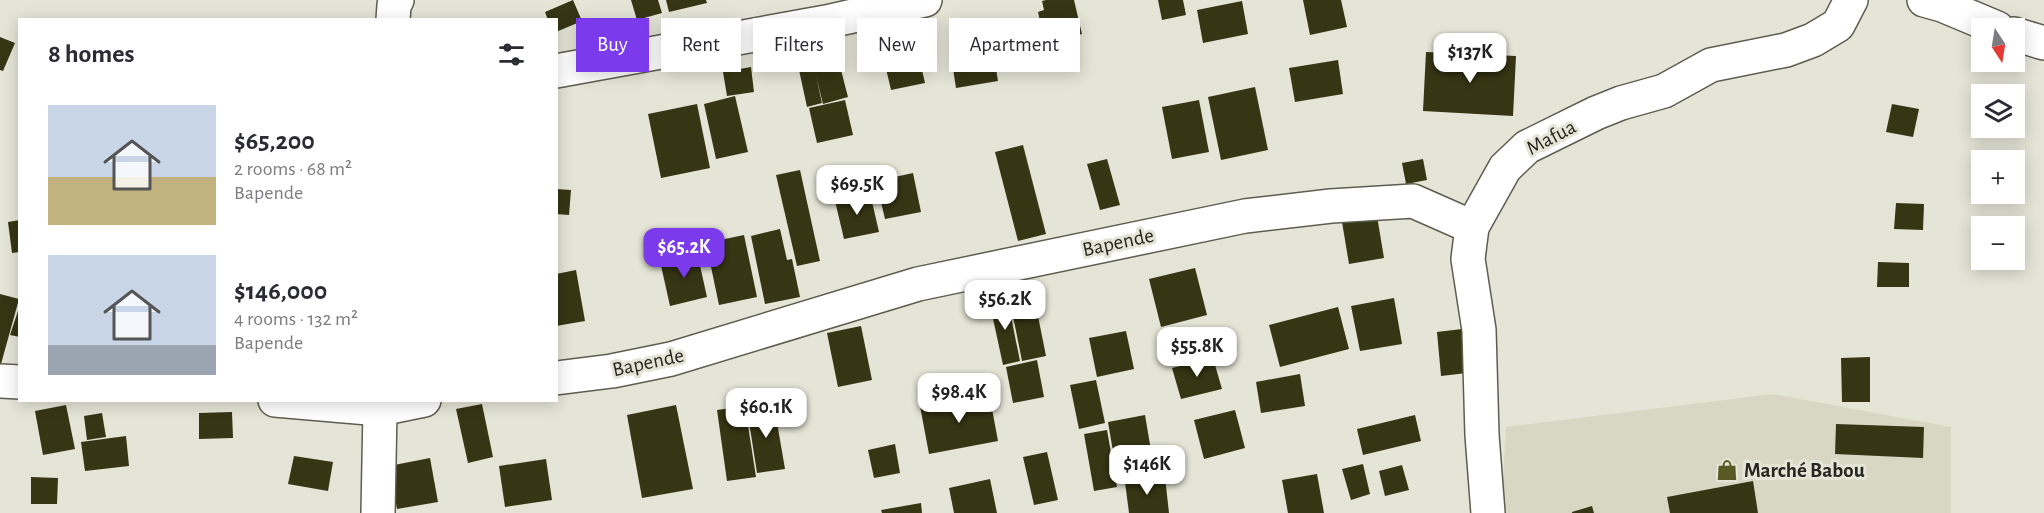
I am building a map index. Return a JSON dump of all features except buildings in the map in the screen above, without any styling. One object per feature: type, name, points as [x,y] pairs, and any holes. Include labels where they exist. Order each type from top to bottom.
[{"type":"street","points":[[393,18],[394,5],[397,0]]},
{"type":"street","points":[[558,71],[826,22],[925,0]]},
{"type":"street","name":"Mafua","points":[[1488,513],[1482,435],[1479,330],[1468,260],[1473,227],[1505,168],[1527,147],[1596,113],[1664,91],[1711,65],[1786,50],[1813,39],[1838,25],[1851,0]]},
{"type":"street","points":[[1924,0],[1973,18]]},
{"type":"street","points":[[2025,37],[2044,43]]},
{"type":"street","name":"Bapende","points":[[558,378],[612,371],[671,359],[918,284],[1245,216],[1331,206],[1413,201],[1473,227]]},
{"type":"street","points":[[0,381],[18,382]]},
{"type":"street","points":[[298,402],[380,409],[414,402]]},
{"type":"street","points":[[378,513],[380,409]]},
{"type":"shaded area","name":"Marché Babou","points":[[1773,394],[1951,427],[1951,513],[1501,513],[1506,427]]},
{"type":"place","name":"Marché Babou","points":[[1727,470]]}]
